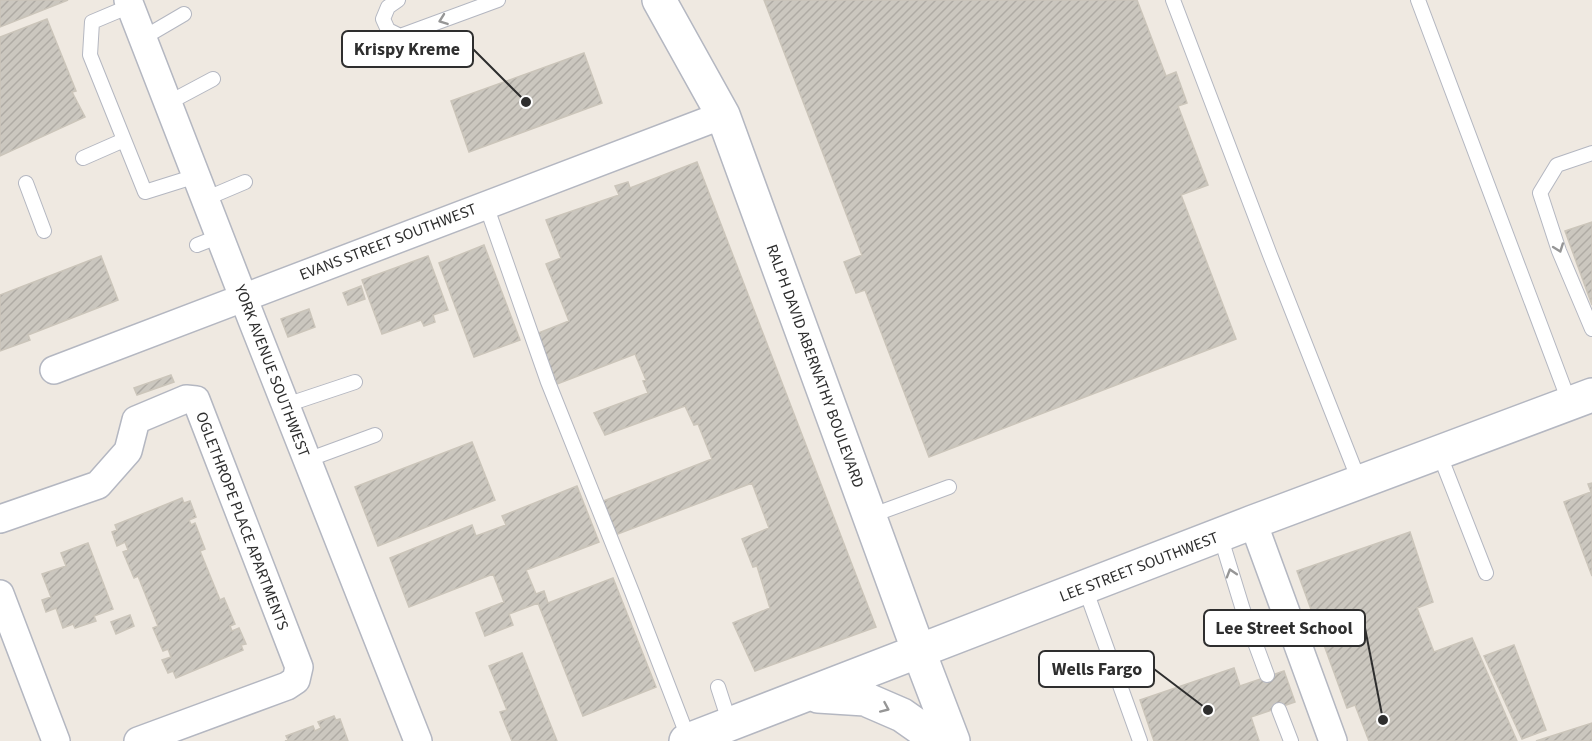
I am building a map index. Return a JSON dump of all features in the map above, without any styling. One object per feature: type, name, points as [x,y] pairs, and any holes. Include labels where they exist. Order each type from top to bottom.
[{"type":"street","name":"RALPH DAVID ABERNATHY BOULEVARD","points":[[659,0],[723,115],[953,741]]},
{"type":"street","name":"YORK AVENUE SOUTHWEST","points":[[129,3],[201,188],[208,240],[243,298],[418,741]]},
{"type":"street","name":"EVANS STREET SOUTHWEST","points":[[54,370],[723,115]]},
{"type":"street","name":"OGLETHROPE PLACE APARTMENTS","points":[[0,519],[98,485],[128,451],[136,420],[186,399],[196,400],[299,667],[296,680],[288,686],[138,741]]},
{"type":"street","name":"LEE STREET SOUTHWEST","points":[[687,740],[1254,522],[1581,400]]},
{"type":"street","points":[[1254,522],[1333,741]]},
{"type":"street","points":[[0,594],[6,630],[56,741]]},
{"type":"street","points":[[807,695],[865,699],[902,715],[939,741]]},
{"type":"lane","points":[[389,2],[383,19],[385,27],[391,33],[400,36],[498,0]]},
{"type":"lane","points":[[1173,0],[1360,483]]},
{"type":"lane","points":[[1418,0],[1581,400]]},
{"type":"lane","points":[[129,3],[92,22],[90,56],[145,192],[245,182]]},
{"type":"lane","points":[[143,38],[184,14]]},
{"type":"lane","points":[[168,103],[213,80]]},
{"type":"lane","points":[[83,158],[124,140]]},
{"type":"lane","points":[[1592,153],[1557,165],[1540,193],[1559,251],[1592,329]]},
{"type":"lane","points":[[26,183],[44,231]]},
{"type":"lane","points":[[486,205],[548,382],[632,592],[687,740]]},
{"type":"lane","points":[[286,405],[355,382]]},
{"type":"lane","points":[[307,460],[375,435]]},
{"type":"lane","points":[[1439,453],[1486,573]]},
{"type":"lane","points":[[870,516],[949,487]]},
{"type":"lane","points":[[1220,535],[1243,610],[1267,675]]},
{"type":"lane","points":[[1085,588],[1140,741]]},
{"type":"lane","points":[[718,687],[729,724]]},
{"type":"lane","points":[[1279,710],[1291,741]]},
{"type":"building","points":[[0,0],[68,0],[0,27]]},
{"type":"building","points":[[764,0],[1137,0],[1166,76],[1176,72],[1187,103],[1178,106],[1208,185],[1181,195],[1236,339],[929,457],[865,290],[856,293],[844,262],[862,255]]},
{"type":"building","points":[[47,19],[76,91],[72,92],[85,117],[0,156],[0,37]]},
{"type":"building","points":[[584,53],[602,103],[469,152],[451,101]]},
{"type":"building","points":[[697,162],[876,627],[755,671],[733,623],[770,608],[757,566],[753,567],[742,539],[769,528],[752,483],[615,535],[601,502],[712,459],[698,424],[694,425],[685,406],[605,435],[594,413],[648,393],[643,381],[646,380],[635,354],[557,384],[536,334],[569,321],[546,264],[561,258],[546,220],[619,195],[615,186],[628,182],[630,188]]},
{"type":"building","points":[[1592,222],[1592,305],[1565,231]]},
{"type":"building","points":[[484,245],[520,340],[474,357],[439,263]]},
{"type":"building","points":[[101,256],[118,300],[28,335],[30,340],[0,351],[0,295]]},
{"type":"building","points":[[428,256],[448,310],[433,315],[435,322],[424,326],[421,320],[382,334],[362,280]]},
{"type":"building","points":[[361,286],[365,299],[348,305],[343,293]]},
{"type":"building","points":[[309,309],[315,327],[288,337],[281,319]]},
{"type":"building","points":[[171,375],[174,382],[137,395],[134,388]]},
{"type":"building","points":[[472,442],[495,500],[378,546],[355,487]]},
{"type":"building","points":[[1592,483],[1592,576],[1564,502],[1591,492],[1588,484]]},
{"type":"building","points":[[577,486],[599,542],[526,570],[536,594],[544,591],[548,603],[613,578],[656,687],[583,716],[538,603],[509,614],[513,625],[485,636],[476,613],[504,602],[493,574],[409,607],[390,558],[472,525],[476,536],[506,525],[502,516]]},
{"type":"building","points":[[182,498],[184,503],[190,501],[196,517],[189,520],[191,525],[195,523],[205,549],[200,551],[220,600],[224,598],[235,624],[230,626],[232,631],[239,628],[246,644],[241,645],[243,650],[176,678],[173,671],[168,673],[162,660],[171,657],[168,649],[163,651],[153,628],[158,626],[138,576],[134,578],[123,552],[128,550],[125,542],[117,546],[112,532],[117,530],[115,525]]},
{"type":"building","points":[[1410,532],[1433,602],[1417,608],[1434,652],[1472,638],[1517,741],[1369,741],[1355,705],[1347,708],[1297,571]]},
{"type":"building","points":[[88,543],[113,609],[94,616],[96,621],[75,628],[73,624],[63,628],[56,608],[46,612],[42,600],[51,597],[42,574],[66,566],[61,553]]},
{"type":"building","points":[[130,615],[134,626],[116,634],[111,622]]},
{"type":"building","points":[[1514,645],[1546,730],[1522,739],[1484,656]]},
{"type":"building","points":[[522,653],[557,741],[512,741],[500,712],[507,710],[489,666]]},
{"type":"building","points":[[1234,668],[1240,686],[1284,671],[1295,702],[1251,717],[1259,741],[1154,741],[1140,700]]},
{"type":"building","points":[[334,716],[336,720],[340,719],[348,741],[285,741],[288,740],[286,736],[313,726],[315,731],[321,728],[318,722]]},
{"type":"building","points":[[1592,723],[1592,741],[1536,741]]},
{"type":"place","name":"Krispy Kreme","points":[[526,102]]},
{"type":"place","name":"Wells Fargo","points":[[1208,710]]},
{"type":"place","name":"Lee Street School","points":[[1383,720]]}]
